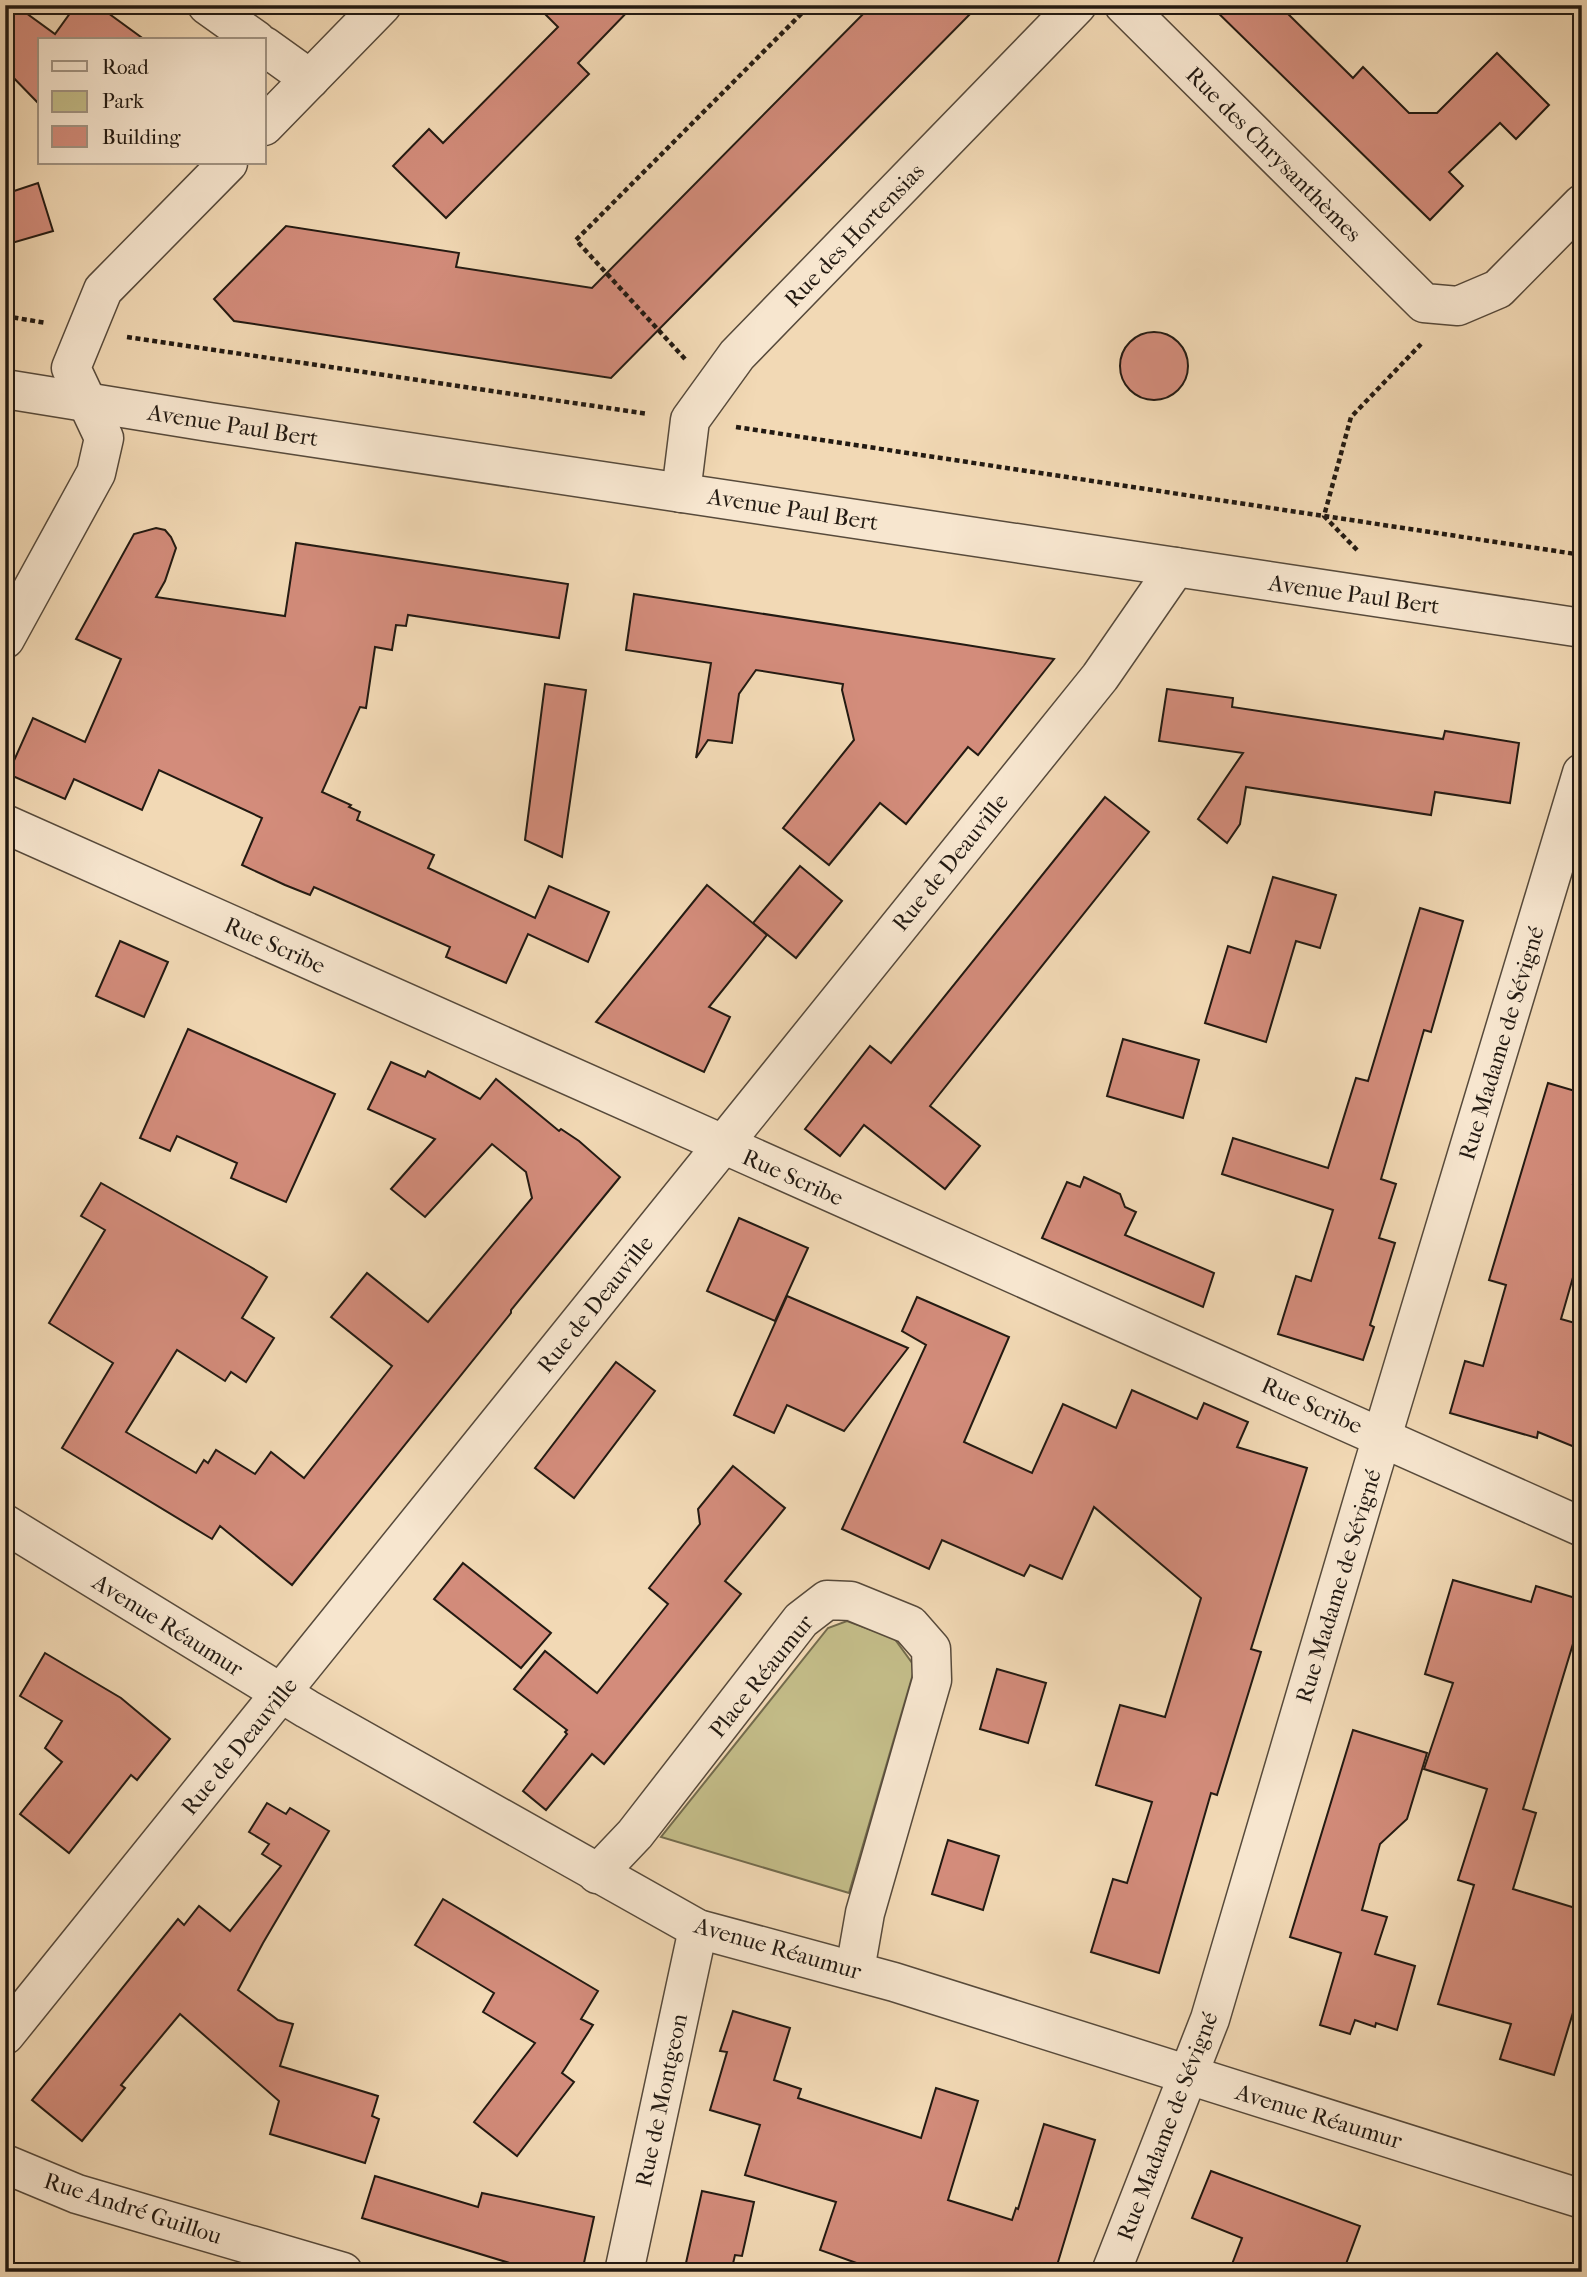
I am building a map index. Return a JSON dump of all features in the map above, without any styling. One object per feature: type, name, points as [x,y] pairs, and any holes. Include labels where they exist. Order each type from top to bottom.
[{"type":"street","points":[[207,5],[253,38]]},
{"type":"street","points":[[266,124],[382,5]]},
{"type":"street","name":"Rue des Hortensias","points":[[681,493],[690,420],[737,355],[1077,5]]},
{"type":"street","name":"Rue des Chrysanthèmes","points":[[1124,5],[1441,304]]},
{"type":"street","points":[[266,47],[310,79]]},
{"type":"street","points":[[5,639],[96,473],[104,438],[71,368],[103,290],[227,164]]},
{"type":"street","points":[[1441,304],[1498,289],[1582,204]]},
{"type":"street","name":"Avenue Paul Bert","points":[[5,389],[1582,628]]},
{"type":"street","name":"Rue de Deauville","points":[[5,2035],[1100,677],[1175,567]]},
{"type":"street","name":"Rue Madame de Sévigné","points":[[1111,2272],[1210,2019],[1582,773]]},
{"type":"street","name":"Rue Scribe","points":[[5,824],[1582,1527]]},
{"type":"street","name":"Avenue Réaumur","points":[[5,1524],[281,1692],[698,1929],[855,1970],[1581,2196]]},
{"type":"street","name":"Place Réaumur","points":[[597,1874],[635,1834],[801,1620],[827,1600],[850,1601],[910,1625],[931,1649],[932,1679],[865,1913],[855,1970]]},
{"type":"street","name":"Rue de Montgeon","points":[[624,2272],[698,1929]]},
{"type":"street","name":"Rue André Guillou","points":[[5,2164],[78,2194],[343,2272]]},
{"type":"path","points":[[712,390],[576,240],[810,5]]},
{"type":"path","points":[[1324,516],[1352,417],[1441,304]]},
{"type":"path","points":[[5,316],[86,331],[1582,555]]},
{"type":"path","points":[[1324,516],[1361,554]]},
{"type":"green space","points":[[847,1621],[894,1638],[915,1667],[849,1893],[661,1837],[828,1628]]},
{"type":"building","points":[[5,5],[15,5],[55,34],[76,5],[97,5],[142,38],[38,38],[38,103],[5,69]]},
{"type":"building","points":[[536,5],[634,5],[578,63],[589,74],[446,218],[393,166],[429,129],[443,143],[558,27]]},
{"type":"building","points":[[872,5],[979,5],[611,378],[234,321],[214,299],[286,226],[459,253],[456,267],[592,288]]},
{"type":"building","points":[[1210,5],[1279,5],[1353,78],[1363,67],[1409,113],[1437,113],[1497,53],[1549,105],[1516,139],[1500,123],[1449,172],[1463,186],[1430,220]]},
{"type":"building","points":[[38,183],[53,231],[5,245],[5,194]]},
{"type":"building","points":[[1154,332],[1167,334],[1178,342],[1186,353],[1186,379],[1178,390],[1167,398],[1154,400],[1141,398],[1130,390],[1122,379],[1120,366],[1122,353],[1130,342],[1141,334]]},
{"type":"building","points":[[156,528],[165,530],[176,548],[165,581],[156,597],[285,616],[296,543],[568,584],[559,638],[408,615],[406,626],[396,625],[392,650],[375,647],[366,708],[360,707],[322,792],[360,812],[357,820],[434,855],[428,868],[535,918],[549,886],[609,912],[588,962],[528,934],[506,983],[446,957],[450,947],[314,887],[310,895],[285,885],[242,865],[262,818],[159,770],[142,810],[74,779],[65,799],[8,774],[33,718],[85,742],[121,659],[76,639],[134,534]]},
{"type":"building","points":[[634,594],[1054,659],[978,755],[968,747],[906,824],[880,803],[829,865],[783,828],[854,740],[842,690],[843,684],[756,670],[739,694],[732,743],[708,740],[696,758],[711,663],[626,650]]},
{"type":"building","points":[[545,684],[586,690],[562,857],[525,840]]},
{"type":"building","points":[[1167,689],[1233,698],[1232,707],[1443,739],[1445,731],[1519,743],[1510,803],[1435,792],[1431,815],[1246,787],[1240,824],[1227,843],[1198,819],[1243,753],[1159,741]]},
{"type":"building","points":[[1105,797],[1149,832],[930,1106],[980,1146],[945,1189],[864,1125],[840,1156],[805,1129],[870,1046],[891,1063]]},
{"type":"building","points":[[800,866],[842,901],[796,958],[753,923]]},
{"type":"building","points":[[1273,877],[1336,895],[1320,948],[1296,941],[1266,1042],[1205,1023],[1228,946],[1250,953]]},
{"type":"building","points":[[707,885],[767,935],[709,1007],[730,1017],[704,1072],[596,1022]]},
{"type":"building","points":[[1420,908],[1463,921],[1431,1032],[1424,1030],[1381,1179],[1396,1184],[1379,1238],[1395,1243],[1370,1325],[1374,1327],[1363,1360],[1278,1334],[1296,1276],[1311,1281],[1333,1210],[1222,1174],[1233,1138],[1328,1168],[1356,1078],[1368,1081]]},
{"type":"building","points":[[120,941],[168,962],[144,1017],[96,996]]},
{"type":"building","points":[[188,1029],[335,1094],[286,1202],[231,1178],[237,1163],[177,1136],[170,1151],[140,1138]]},
{"type":"building","points":[[1123,1039],[1199,1060],[1183,1118],[1107,1096]]},
{"type":"building","points":[[391,1062],[425,1077],[428,1071],[480,1099],[496,1079],[559,1131],[561,1129],[579,1141],[620,1177],[292,1585],[220,1526],[212,1539],[62,1448],[113,1363],[49,1323],[105,1230],[81,1216],[101,1183],[249,1266],[267,1277],[242,1318],[274,1338],[246,1382],[231,1372],[225,1381],[177,1350],[126,1432],[196,1473],[204,1460],[208,1463],[216,1450],[255,1474],[271,1452],[304,1478],[392,1366],[331,1317],[367,1273],[428,1322],[532,1198],[526,1172],[492,1144],[425,1217],[391,1189],[435,1139],[368,1109]]},
{"type":"building","points":[[1548,1083],[1582,1093],[1582,1153],[1573,1184],[1582,1187],[1582,1246],[1561,1319],[1582,1325],[1582,1450],[1538,1432],[1537,1438],[1450,1413],[1465,1361],[1483,1366],[1506,1285],[1489,1280]]},
{"type":"building","points":[[1084,1177],[1120,1194],[1125,1207],[1136,1212],[1125,1235],[1214,1273],[1203,1307],[1042,1238],[1067,1182],[1080,1187]]},
{"type":"building","points":[[739,1218],[808,1248],[775,1321],[707,1291]]},
{"type":"building","points":[[787,1296],[908,1348],[844,1431],[787,1405],[774,1433],[734,1415]]},
{"type":"building","points":[[917,1297],[1009,1337],[964,1442],[1032,1473],[1063,1404],[1116,1428],[1132,1390],[1197,1419],[1204,1403],[1248,1422],[1237,1447],[1307,1468],[1251,1649],[1261,1652],[1217,1795],[1211,1793],[1159,1973],[1091,1952],[1113,1879],[1127,1883],[1152,1802],[1096,1785],[1120,1705],[1165,1717],[1201,1598],[1094,1507],[1062,1579],[1030,1565],[1024,1576],[942,1540],[929,1569],[842,1529],[926,1345],[902,1331]]},
{"type":"building","points":[[616,1362],[655,1391],[574,1498],[535,1468]]},
{"type":"building","points":[[733,1466],[785,1508],[725,1581],[741,1594],[604,1764],[592,1754],[546,1810],[523,1791],[567,1734],[567,1730],[514,1689],[545,1651],[597,1693],[668,1604],[649,1588],[700,1524],[698,1509]]},
{"type":"building","points":[[463,1563],[551,1633],[521,1668],[434,1599]]},
{"type":"building","points":[[1453,1580],[1531,1602],[1536,1586],[1582,1600],[1582,1614],[1523,1809],[1536,1813],[1513,1889],[1582,1910],[1582,1983],[1554,2075],[1500,2059],[1511,2024],[1438,2004],[1474,1885],[1458,1880],[1487,1789],[1424,1769],[1453,1683],[1425,1674]]},
{"type":"building","points":[[45,1653],[121,1698],[170,1739],[137,1780],[131,1775],[69,1853],[20,1814],[62,1762],[45,1748],[62,1721],[20,1696]]},
{"type":"building","points":[[997,1669],[1046,1683],[1028,1743],[980,1729]]},
{"type":"building","points":[[1353,1730],[1427,1753],[1407,1819],[1380,1844],[1362,1910],[1387,1917],[1375,1954],[1415,1966],[1397,2030],[1376,2023],[1375,2027],[1355,2020],[1350,2034],[1320,2025],[1341,1953],[1290,1937]]},
{"type":"building","points":[[267,1803],[286,1814],[290,1808],[329,1831],[238,1990],[278,2020],[293,2024],[280,2066],[378,2096],[372,2116],[379,2119],[365,2163],[270,2134],[279,2101],[180,2014],[121,2085],[125,2088],[82,2141],[32,2100],[178,1919],[184,1925],[199,1906],[230,1931],[281,1866],[262,1854],[269,1844],[249,1832]]},
{"type":"building","points":[[948,1840],[999,1856],[983,1910],[932,1894]]},
{"type":"building","points":[[443,1899],[598,1991],[581,2019],[593,2025],[562,2073],[574,2082],[517,2156],[474,2122],[535,2043],[483,2012],[494,1993],[415,1945]]},
{"type":"building","points":[[733,2011],[790,2028],[774,2080],[801,2089],[798,2098],[921,2138],[936,2088],[978,2101],[948,2200],[1012,2220],[1016,2208],[1018,2209],[1044,2124],[1095,2140],[1055,2272],[861,2272],[862,2265],[820,2250],[836,2202],[745,2175],[760,2125],[710,2110],[727,2052],[720,2051]]},
{"type":"building","points":[[1211,2171],[1360,2226],[1343,2272],[1229,2272],[1242,2238],[1192,2218]]},
{"type":"building","points":[[375,2176],[478,2207],[482,2193],[594,2217],[582,2272],[511,2272],[513,2264],[362,2218]]},
{"type":"building","points":[[702,2191],[754,2202],[742,2256],[735,2255],[731,2272],[684,2272]]}]
